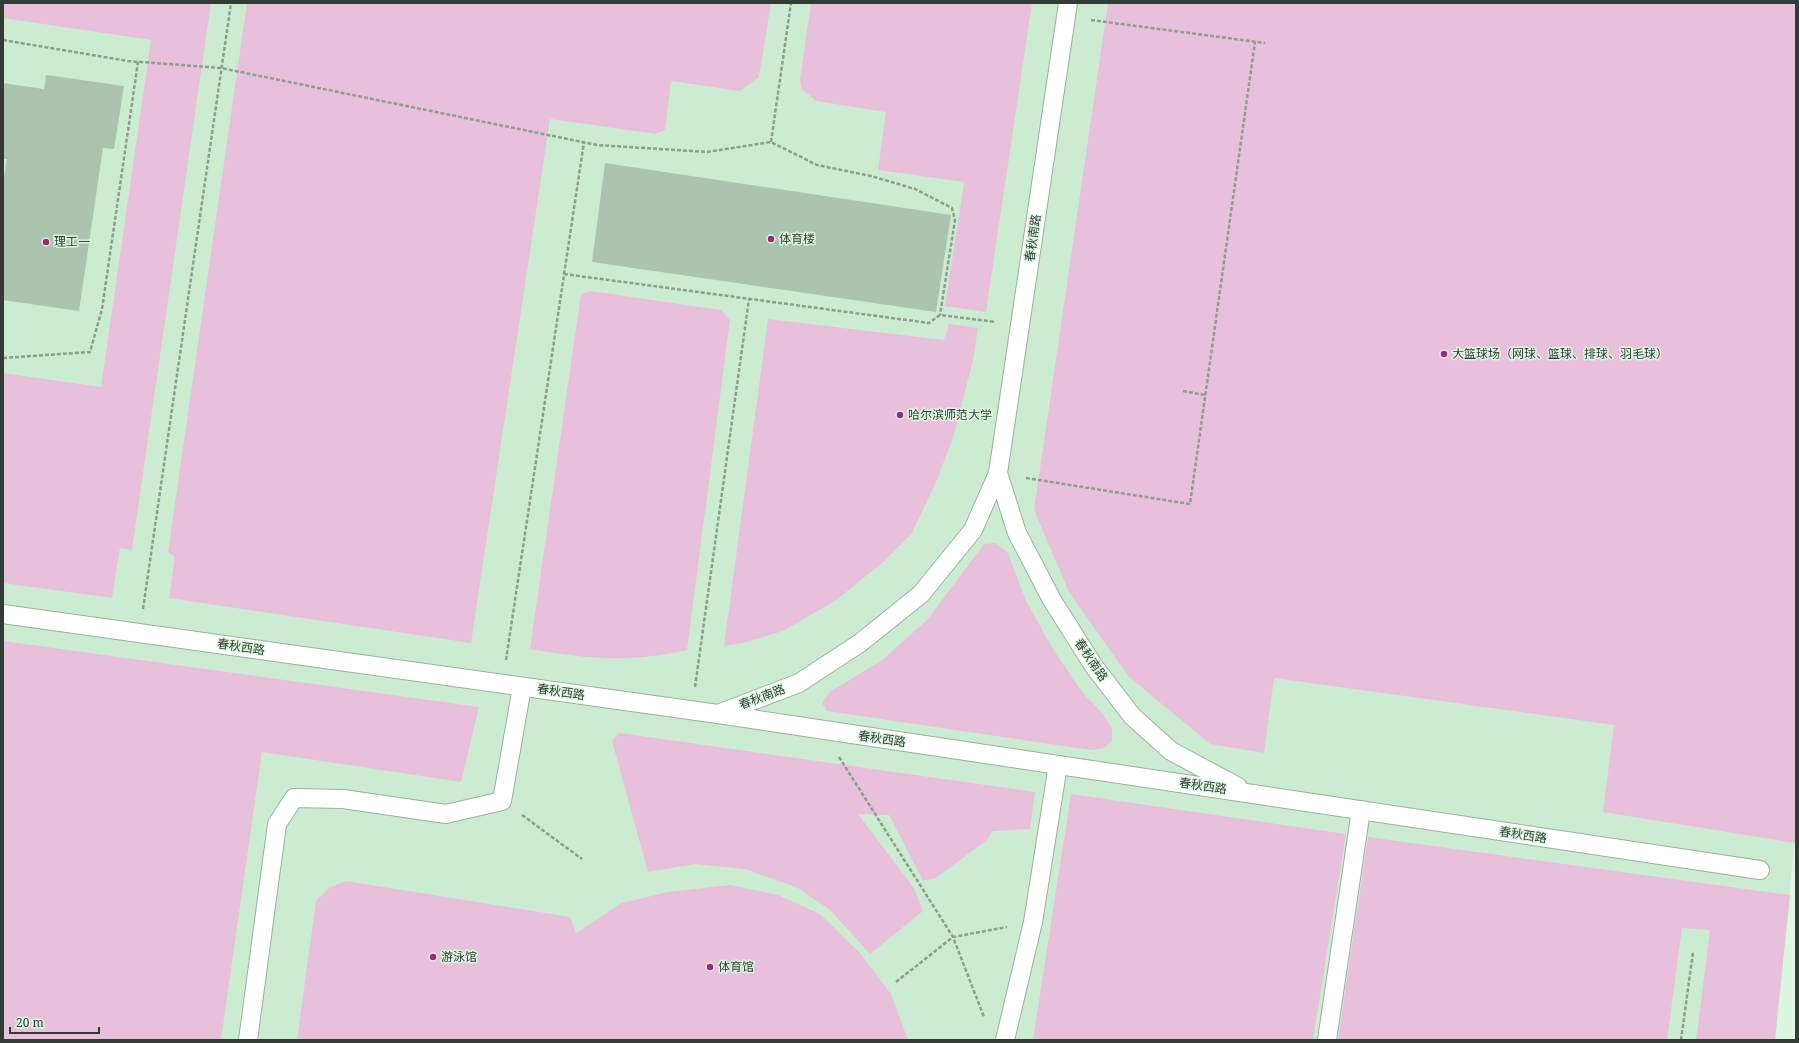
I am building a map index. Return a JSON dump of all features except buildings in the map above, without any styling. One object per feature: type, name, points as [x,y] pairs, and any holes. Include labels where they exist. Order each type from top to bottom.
[{"type":"lane","name":"春秋南路","points":[[718,714],[799,683],[860,643],[922,594],[973,530],[998,473],[1067,10]]},
{"type":"lane","name":"春秋南路","points":[[998,473],[1017,533],[1052,600],[1093,665],[1132,716],[1171,751],[1249,793]]},
{"type":"lane","name":"春秋西路","points":[[3,614],[718,714],[1760,870]]},
{"type":"lane","points":[[248,1040],[277,824],[294,798],[343,799],[446,814],[502,801],[522,687]]},
{"type":"lane","points":[[1005,1040],[1034,922],[1058,765]]},
{"type":"lane","points":[[1327,1040],[1362,810]]},
{"type":"path","points":[[139,633],[230,3]]},
{"type":"path","points":[[771,142],[791,3]]},
{"type":"path","points":[[1067,10],[1265,43]]},
{"type":"path","points":[[3,40],[138,62],[221,68],[597,145],[707,152],[771,142],[817,165],[871,176],[915,189],[952,208],[955,220],[940,315]]},
{"type":"path","points":[[998,473],[1190,504],[1254,42]]},
{"type":"path","points":[[3,358],[90,352],[102,309],[138,62]]},
{"type":"path","points":[[503,684],[584,142]]},
{"type":"path","points":[[564,274],[929,323],[940,315],[1020,325]]},
{"type":"path","points":[[692,711],[749,299]]},
{"type":"path","points":[[1183,391],[1205,395]]},
{"type":"path","points":[[822,730],[954,937],[985,1019]]},
{"type":"path","points":[[502,801],[582,859]]},
{"type":"path","points":[[896,982],[954,937],[1034,922]]},
{"type":"path","points":[[1681,1040],[1693,952]]},
{"type":"shaded area","name":"哈尔滨师范大学","points":[[3,3],[1796,3],[1796,827],[1775,1040],[3,1040]]},
{"type":"shaded area","points":[[3,3],[211,3],[132,550],[120,548],[112,598],[3,583],[3,373],[101,387],[151,40],[3,18]]},
{"type":"shaded area","points":[[247,3],[771,3],[759,77],[740,91],[671,81],[665,130],[656,134],[550,119],[471,643],[169,598],[175,557],[168,552]]},
{"type":"shaded area","points":[[811,3],[1032,3],[986,312],[945,306],[964,182],[878,170],[886,112],[816,101],[801,88],[800,79]]},
{"type":"shaded area","points":[[1108,3],[1796,3],[1795,843],[1603,812],[1614,725],[1274,678],[1264,753],[1210,744],[1128,676],[1069,592],[1034,510]]},
{"type":"shaded area","points":[[590,291],[721,310],[730,320],[687,650],[646,657],[608,658],[570,655],[530,649],[581,294]]},
{"type":"shaded area","points":[[768,319],[944,340],[949,324],[978,328],[973,360],[954,435],[937,480],[912,533],[882,563],[835,601],[783,631],[743,643],[724,646]]},
{"type":"shaded area","points":[[995,543],[1008,553],[1026,601],[1053,649],[1082,692],[1102,713],[1112,728],[1112,741],[1104,748],[1091,750],[827,711],[822,703],[830,692],[882,660],[927,620],[984,544]]},
{"type":"shaded area","points":[[3,641],[479,707],[461,782],[262,752],[221,1040],[3,1040]]},
{"type":"shaded area","points":[[620,733],[1035,792],[1030,829],[993,831],[987,840],[936,878],[923,881],[889,815],[858,814],[914,888],[923,911],[870,954],[830,910],[798,888],[745,869],[695,864],[648,872],[612,741]]},
{"type":"shaded area","points":[[1071,794],[1346,834],[1313,1040],[1033,1040]]},
{"type":"shaded area","points":[[1368,837],[1790,895],[1775,1040],[1696,1040],[1710,930],[1682,928],[1667,1040],[1338,1040]]},
{"type":"shaded area","points":[[346,881],[570,917],[576,933],[622,903],[668,892],[730,885],[778,895],[820,914],[860,953],[891,994],[908,1040],[297,1040],[316,901],[329,888]]},
{"type":"place","name":"体育楼","points":[[771,239]]},
{"type":"place","name":"理工一","points":[[46,242]]},
{"type":"place","name":"大篮球场（网球、篮球、排球、羽毛球）","points":[[1444,354]]},
{"type":"place","name":"哈尔滨师范大学","points":[[900,415]]},
{"type":"place","name":"游泳馆","points":[[433,957]]},
{"type":"place","name":"体育馆","points":[[710,967]]}]
